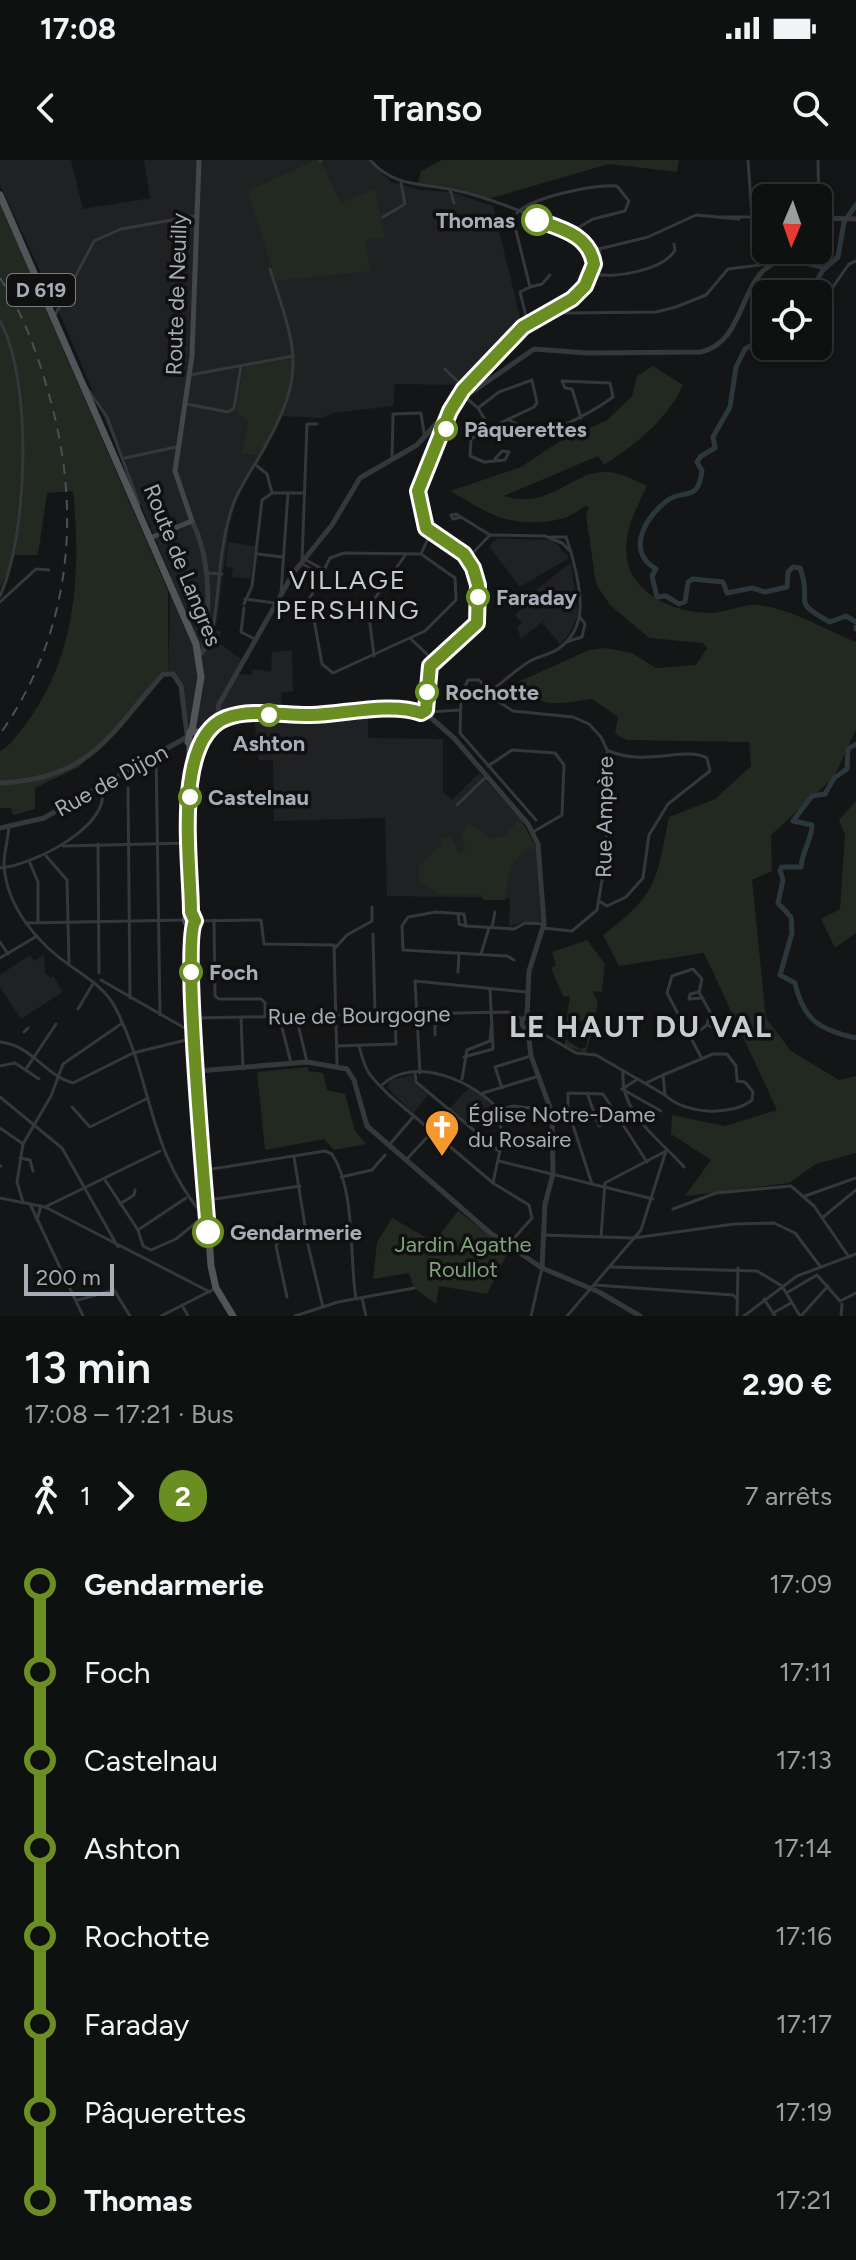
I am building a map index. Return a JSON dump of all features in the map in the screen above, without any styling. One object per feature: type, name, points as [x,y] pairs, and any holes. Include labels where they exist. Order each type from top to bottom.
[{"type":"main road","name":"Route de Neuilly","points":[[192,521],[176,481],[176,447],[190,375],[199,160]]},
{"type":"main road","name":"D 619","points":[[0,195],[84,383],[103,417],[152,537]]},
{"type":"main road","name":"Route de Langres","points":[[103,417],[196,644],[201,677],[192,736]]},
{"type":"main road","points":[[172,527],[189,513]]},
{"type":"main road","points":[[152,537],[192,521]]},
{"type":"main road","name":"Route de Langres","points":[[152,537],[202,653],[203,684],[192,736]]},
{"type":"main road","name":"D 619","points":[[192,736],[191,920],[195,1036],[202,1071],[199,1093],[205,1215],[213,1290],[233,1316]]},
{"type":"street","points":[[370,160],[384,175],[401,183],[450,190],[571,232],[586,242],[595,256]]},
{"type":"street","points":[[591,249],[648,237],[696,215],[726,215],[739,219],[752,217],[748,160]]},
{"type":"street","points":[[818,160],[818,184]]},
{"type":"street","points":[[383,217],[405,204],[401,183]]},
{"type":"street","points":[[517,213],[539,202],[595,186],[617,186],[623,191],[629,201],[625,211],[593,219],[571,232]]},
{"type":"street","points":[[450,190],[454,203]]},
{"type":"street","points":[[54,317],[94,241],[121,229],[195,216]]},
{"type":"street","points":[[832,218],[852,218]]},
{"type":"street","points":[[516,231],[530,287]]},
{"type":"street","points":[[592,273],[606,278],[627,274],[666,260],[675,250],[674,244]]},
{"type":"street","points":[[460,710],[426,713],[394,708],[337,714],[246,714],[221,720],[218,706],[281,593],[332,525],[360,478],[425,437],[508,340],[528,324],[566,304],[585,286],[599,249]]},
{"type":"street","points":[[832,288],[849,264],[856,261]]},
{"type":"street","points":[[803,264],[823,268]]},
{"type":"street","points":[[559,307],[571,313],[656,312],[706,295],[728,269],[745,265],[772,265]]},
{"type":"street","points":[[466,392],[534,349],[587,353],[707,351],[725,337],[758,277],[772,265]]},
{"type":"street","points":[[202,653],[211,641],[227,524],[235,499],[256,465],[294,385],[293,356],[286,320],[270,269]]},
{"type":"street","points":[[528,324],[520,292],[542,284],[550,275]]},
{"type":"street","points":[[566,304],[571,313]]},
{"type":"street","points":[[0,321],[15,363],[23,445],[11,562],[0,596]]},
{"type":"street","points":[[190,375],[293,356]]},
{"type":"street","points":[[185,404],[228,412],[234,408],[241,366]]},
{"type":"street","points":[[445,369],[466,392],[490,428]]},
{"type":"street","points":[[478,408],[499,392],[532,380],[534,407],[471,439],[470,456],[484,462],[495,459]]},
{"type":"street","points":[[509,420],[539,436],[581,418],[613,397],[610,383],[562,381],[565,388],[572,389],[581,418]]},
{"type":"street","points":[[426,713],[428,673],[434,661],[477,623],[477,576],[468,559],[431,532],[422,516],[418,491],[450,411]]},
{"type":"street","points":[[392,459],[393,414],[421,413],[425,437]]},
{"type":"street","points":[[103,417],[125,458],[139,504]]},
{"type":"street","points":[[302,561],[302,493],[308,468],[307,424],[317,424]]},
{"type":"street","points":[[125,458],[176,447]]},
{"type":"street","points":[[256,465],[265,472],[272,493]]},
{"type":"street","points":[[255,639],[241,632],[244,604],[252,586],[262,500],[272,493],[302,493]]},
{"type":"street","points":[[281,593],[288,493]]},
{"type":"street","points":[[461,517],[490,535],[550,537],[571,552],[581,596],[580,617],[566,642]]},
{"type":"street","points":[[192,521],[203,542],[206,573],[202,653]]},
{"type":"street","points":[[421,554],[431,532]]},
{"type":"street","points":[[468,559],[490,535]]},
{"type":"street","points":[[256,554],[282,557]]},
{"type":"street","points":[[336,554],[421,554],[451,573],[458,594],[445,614],[411,639],[337,673],[322,664],[310,598],[336,554]]},
{"type":"street","points":[[374,656],[368,608],[406,554]]},
{"type":"street","points":[[302,561],[324,570]]},
{"type":"street","points":[[302,561],[321,575]]},
{"type":"street","points":[[0,602],[36,569],[49,570]]},
{"type":"street","points":[[206,573],[222,574]]},
{"type":"street","points":[[244,604],[275,603]]},
{"type":"street","points":[[536,820],[460,733],[462,688],[468,680],[479,680],[490,691],[519,668],[566,642],[582,637],[585,624],[580,617]]},
{"type":"street","points":[[411,639],[434,661]]},
{"type":"street","points":[[0,783],[47,778],[81,761],[125,723],[163,674],[173,674],[179,680],[184,713],[192,736]]},
{"type":"street","name":"Rue Ampère","points":[[490,691],[513,711],[573,717],[589,724],[607,750],[606,857],[597,910],[572,931],[551,930],[544,926]]},
{"type":"street","points":[[184,713],[196,713]]},
{"type":"street","points":[[426,713],[446,729],[533,832],[540,854],[544,926],[529,971],[525,1017],[531,1029],[531,1056],[552,1112],[553,1174],[545,1204],[542,1268],[531,1316]]},
{"type":"street","name":"Rue de Dijon","points":[[0,828],[44,818],[156,751],[212,727],[221,720]]},
{"type":"street","points":[[488,766],[512,750],[555,753],[564,765],[562,815],[533,832]]},
{"type":"street","points":[[597,910],[626,897],[643,878],[649,835],[668,804],[710,771],[707,758],[698,753],[642,760],[607,750]]},
{"type":"street","points":[[156,751],[160,1015]]},
{"type":"street","points":[[457,805],[486,777]]},
{"type":"street","points":[[2,868],[30,862],[62,846],[98,806],[103,795],[100,785]]},
{"type":"street","points":[[128,788],[130,998]]},
{"type":"street","points":[[9,826],[2,868],[15,904],[37,936],[69,965],[94,982],[113,1003],[133,1053],[162,1150],[187,1197],[205,1215],[176,1239],[151,1250]]},
{"type":"street","points":[[62,846],[190,843]]},
{"type":"street","points":[[98,844],[101,980],[195,1036]]},
{"type":"street","points":[[46,856],[67,880],[69,965]]},
{"type":"street","points":[[30,862],[38,882],[37,921]]},
{"type":"street","points":[[599,901],[607,906]]},
{"type":"street","points":[[28,926],[37,921],[261,920],[264,944],[334,946],[372,921],[372,907]]},
{"type":"street","points":[[466,926],[464,914],[436,912],[408,917],[402,926],[403,950],[507,956],[514,960]]},
{"type":"street","points":[[481,954],[495,912]]},
{"type":"street","points":[[457,930],[458,914]]},
{"type":"street","points":[[214,920],[217,998],[261,999],[265,1003],[265,1016]]},
{"type":"street","points":[[459,924],[544,926]]},
{"type":"street","points":[[373,934],[375,1015]]},
{"type":"street","points":[[0,958],[37,936]]},
{"type":"street","points":[[0,942],[8,954]]},
{"type":"street","points":[[334,946],[337,1064]]},
{"type":"street","points":[[458,972],[459,953]]},
{"type":"street","points":[[691,1037],[707,1025],[710,1012],[708,1003],[699,992],[702,979],[693,969],[675,973],[668,982],[667,993],[701,1057]]},
{"type":"street","points":[[78,1009],[99,973]]},
{"type":"street","points":[[94,982],[101,980]]},
{"type":"street","points":[[500,1152],[416,1082],[415,981],[526,992]]},
{"type":"street","points":[[464,1057],[493,1049],[490,989]]},
{"type":"street","points":[[699,992],[690,994],[689,999],[702,998]]},
{"type":"street","name":"Rue de Bourgogne","points":[[194,1018],[490,1012],[508,1012],[525,1017]]},
{"type":"street","points":[[337,1046],[396,1044],[395,1014]]},
{"type":"street","points":[[435,1014],[435,1035]]},
{"type":"street","points":[[279,1016],[291,1063]]},
{"type":"street","points":[[296,1016],[307,1062]]},
{"type":"street","points":[[241,1017],[243,1069]]},
{"type":"street","points":[[462,1081],[464,1057],[472,1046],[490,1041],[492,1020]]},
{"type":"street","points":[[23,1202],[17,1182],[23,1144],[51,1096],[57,1075],[65,1062],[122,1023]]},
{"type":"street","points":[[26,1069],[56,1024]]},
{"type":"street","points":[[707,1025],[718,1031],[719,1039]]},
{"type":"street","points":[[531,1029],[576,1053],[596,1055],[690,1109],[743,1107],[754,1095],[745,1082],[737,1081],[732,1085]]},
{"type":"street","points":[[0,1042],[20,1047],[36,1056],[70,1082],[81,1081],[133,1053],[195,1036]]},
{"type":"street","points":[[359,1046],[366,1074],[493,1183],[529,1205],[532,1218],[508,1245]]},
{"type":"street","points":[[646,1083],[701,1057],[727,1054],[736,1066],[737,1081]]},
{"type":"street","points":[[502,1088],[495,1067],[531,1056]]},
{"type":"street","points":[[0,1066],[13,1062],[37,1078]]},
{"type":"street","points":[[202,1071],[307,1062],[337,1064],[351,1072],[367,1126],[388,1150],[406,1160],[508,1245],[542,1268],[593,1287],[640,1316]]},
{"type":"street","points":[[623,1071],[622,1089],[629,1108],[684,1167]]},
{"type":"street","points":[[382,1085],[390,1079],[418,1073],[462,1081],[483,1093],[499,1110],[500,1152],[493,1183]]},
{"type":"street","points":[[663,1075],[665,1095]]},
{"type":"street","points":[[483,1093],[539,1076]]},
{"type":"street","points":[[622,1089],[638,1079]]},
{"type":"street","points":[[622,1089],[661,1111]]},
{"type":"street","points":[[587,1093],[599,1126],[617,1118]]},
{"type":"street","points":[[592,1184],[568,1110],[566,1094],[603,1094],[647,1162]]},
{"type":"street","points":[[0,1097],[62,1148],[118,1247]]},
{"type":"street","points":[[72,1107],[90,1127],[148,1098]]},
{"type":"street","points":[[499,1110],[513,1106],[552,1112],[568,1110]]},
{"type":"street","points":[[341,1177],[372,1170],[414,1116]]},
{"type":"street","points":[[0,1128],[23,1144]]},
{"type":"street","points":[[406,1160],[432,1132]]},
{"type":"street","points":[[35,1213],[162,1150]]},
{"type":"street","points":[[204,1171],[325,1151],[332,1154],[341,1177],[351,1232],[356,1299]]},
{"type":"street","points":[[603,1187],[666,1151]]},
{"type":"street","points":[[568,1315],[644,1224],[666,1151]]},
{"type":"street","points":[[294,1157],[306,1236],[323,1307]]},
{"type":"street","points":[[20,1158],[30,1160],[33,1171]]},
{"type":"street","points":[[499,1161],[653,1199]]},
{"type":"street","points":[[805,1196],[856,1178]]},
{"type":"street","points":[[105,1179],[138,1230],[143,1246],[151,1250]]},
{"type":"street","points":[[206,1200],[300,1186]]},
{"type":"street","points":[[673,1209],[723,1192],[791,1186],[805,1196],[849,1257]]},
{"type":"street","points":[[601,1237],[603,1187]]},
{"type":"street","points":[[120,1204],[135,1190]]},
{"type":"street","points":[[822,1218],[856,1190]]},
{"type":"street","points":[[138,1230],[187,1197]]},
{"type":"street","points":[[0,1198],[43,1207],[118,1247],[213,1290]]},
{"type":"street","points":[[30,1204],[83,1316]]},
{"type":"street","points":[[544,1235],[634,1238],[734,1224],[774,1223],[795,1233],[820,1266]]},
{"type":"street","points":[[287,1297],[276,1246],[278,1242],[306,1236]]},
{"type":"street","points":[[149,1262],[151,1250]]},
{"type":"street","points":[[744,1316],[782,1286],[820,1266],[856,1254]]},
{"type":"street","points":[[610,1267],[738,1268],[757,1271],[782,1286],[800,1316],[828,1286]]},
{"type":"street","points":[[737,1316],[738,1268]]},
{"type":"street","points":[[787,1292],[817,1275],[842,1302],[841,1316]]},
{"type":"street","points":[[593,1287],[733,1295],[737,1299]]},
{"type":"street","points":[[295,1316],[356,1299],[414,1288]]},
{"type":"street","points":[[77,1300],[114,1290],[130,1316]]},
{"type":"street","points":[[161,1316],[213,1290]]},
{"type":"street","points":[[842,1302],[856,1293]]},
{"type":"street","points":[[362,1298],[366,1316]]},
{"type":"street","points":[[764,1299],[774,1314],[792,1302]]},
{"type":"street","points":[[182,1305],[188,1316]]},
{"type":"street","points":[[568,1315],[574,1316]]},
{"type":"shaded area","points":[[0,160],[71,160],[83,209],[150,198],[144,160],[368,160],[391,182],[421,190],[452,192],[493,206],[522,325],[462,385],[395,384],[393,406],[333,413],[322,418],[280,416],[248,422],[241,453],[259,456],[236,502],[229,527],[216,630],[221,631],[219,643],[245,662],[239,674],[251,675],[252,669],[271,672],[272,652],[292,650],[293,691],[281,693],[282,712],[225,714],[203,730],[190,728],[179,678],[168,671],[171,576],[59,312],[0,185]]},
{"type":"shaded area","points":[[497,538],[553,540],[569,558],[520,587],[489,546]]},
{"type":"shaded area","points":[[228,542],[255,546],[250,579],[231,577],[233,568],[226,567]]},
{"type":"shaded area","points":[[571,563],[578,614],[569,635],[560,644],[542,623],[545,619],[521,639],[517,627],[522,623],[515,615],[532,598],[529,595]]},
{"type":"shaded area","points":[[368,718],[368,738],[443,739],[443,792],[452,800],[479,773],[520,818],[536,847],[541,922],[523,922],[509,927],[510,898],[387,896],[385,818],[274,821],[273,760],[259,760],[254,719]]},
{"type":"shaded area","points":[[30,955],[34,961],[44,955],[45,973],[51,978],[53,976],[63,992],[21,1019],[0,987],[0,975]]},
{"type":"shaded area","points":[[412,1075],[415,1084],[428,1095],[413,1113],[387,1087],[391,1080]]},
{"type":"shaded area","points":[[470,1087],[491,1104],[473,1127],[449,1109]]},
{"type":"green space","points":[[320,160],[341,203],[375,189],[385,238],[365,240],[370,271],[276,281],[248,191]]},
{"type":"green space","points":[[442,160],[679,160],[677,172],[609,164],[488,199],[456,188],[418,183],[421,171]]},
{"type":"green space","points":[[0,204],[168,591],[168,671],[160,673],[123,721],[79,767],[35,788],[35,809],[13,815],[11,808],[0,808],[0,751],[25,725],[56,671],[72,613],[76,553],[73,491],[47,493],[38,555],[15,555],[0,588]]},
{"type":"green space","points":[[287,359],[292,363],[292,375],[277,423],[259,456],[241,453],[248,422],[236,410],[244,366]]},
{"type":"green space","points":[[653,366],[683,385],[668,410],[639,440],[604,465],[598,456],[504,496],[535,498],[593,473],[611,472],[627,477],[647,486],[630,524],[627,556],[631,571],[649,594],[694,612],[716,613],[751,605],[770,607],[856,642],[856,730],[834,777],[771,835],[772,871],[752,880],[766,1018],[791,1051],[839,1080],[856,1076],[856,1153],[816,1164],[789,1183],[685,1196],[711,1160],[671,1134],[672,1115],[725,1126],[777,1110],[704,953],[619,966],[603,935],[635,908],[652,885],[669,817],[715,799],[751,766],[749,742],[627,740],[615,734],[618,717],[592,699],[551,703],[525,691],[518,682],[589,650],[604,648],[632,653],[656,668],[696,665],[707,648],[703,643],[649,638],[610,605],[596,584],[586,515],[589,507],[584,506],[576,513],[554,521],[516,521],[488,513],[450,491],[521,467],[557,443],[607,420],[632,396],[637,376]]},
{"type":"green space","points":[[856,801],[856,933],[835,948],[821,919],[840,909],[845,835],[839,820]]},
{"type":"green space","points":[[520,818],[536,847],[516,861],[507,882],[505,900],[483,900],[482,894],[440,895],[419,880],[419,865],[440,847],[442,839],[451,837],[459,853],[466,850],[462,837],[468,823],[485,833],[485,838],[504,837]]},
{"type":"green space","points":[[587,940],[605,964],[602,992],[592,991],[598,1002],[595,1017],[577,1022],[591,1034],[586,1053],[565,1046],[565,1039],[580,1049],[586,1047],[588,1036],[570,1025],[565,1028],[570,997],[563,996],[551,968],[556,965],[552,952]]},
{"type":"green space","points":[[308,1067],[308,1071],[323,1073],[327,1090],[345,1094],[355,1131],[366,1144],[334,1150],[324,1139],[265,1150],[257,1072]]},
{"type":"green space","name":"Jardin Agathe Roullot","points":[[458,1211],[509,1250],[487,1294],[439,1286],[436,1304],[414,1288],[409,1273],[373,1279],[377,1242],[392,1218],[434,1242]]},
{"type":"waterway","points":[[817,280],[838,257],[844,222],[856,205]]},
{"type":"waterway","points":[[752,345],[745,349],[736,367],[730,407],[713,437],[715,448],[697,462],[702,471],[697,487],[668,500],[652,515],[642,533],[642,552],[656,569],[652,576],[657,597],[666,596],[679,604],[685,602],[688,582],[693,579],[723,582],[727,593],[752,588],[765,592],[787,587],[788,572],[793,567],[800,568],[804,580],[804,600],[810,609],[830,622],[846,616],[856,622]]},
{"type":"waterway","points":[[856,744],[848,749],[847,769],[834,778],[825,794],[812,796],[793,821],[812,825],[812,830],[801,867],[782,867],[780,870],[783,880],[778,903],[791,917],[792,933],[780,975],[795,983],[803,1006],[815,1021],[832,1031],[856,1038]]},
{"type":"railway","points":[[0,278],[30,338],[51,402],[61,445],[67,531],[55,616],[42,657],[24,696],[0,734]]},
{"type":"bus line","name":"2","points":[[208,1232],[191,973],[191,929],[195,921],[191,912],[190,783],[195,752],[212,727],[235,715],[337,714],[394,708],[421,713],[426,710],[430,666],[477,623],[478,585],[477,576],[464,554],[426,528],[417,500],[418,491],[439,446],[450,411],[467,384],[523,327],[572,299],[585,286],[594,264],[586,242],[571,232],[537,220]]},
{"type":"place","name":"Thomas","points":[[537,220]]},
{"type":"place","name":"Pâquerettes","points":[[446,429]]},
{"type":"place","name":"Faraday","points":[[478,597]]},
{"type":"place","name":"Rochotte","points":[[427,692]]},
{"type":"place","name":"Ashton","points":[[269,715]]},
{"type":"place","name":"Castelnau","points":[[190,797]]},
{"type":"place","name":"Foch","points":[[191,972]]},
{"type":"place","name":"Église Notre-Dame du Rosaire","points":[[442,1158]]},
{"type":"place","name":"Gendarmerie","points":[[208,1232]]},
{"type":"district","name":"VILLAGE PERSHING","points":[[348,595]]},
{"type":"district","name":"LE HAUT DU VAL","points":[[641,1027]]}]
